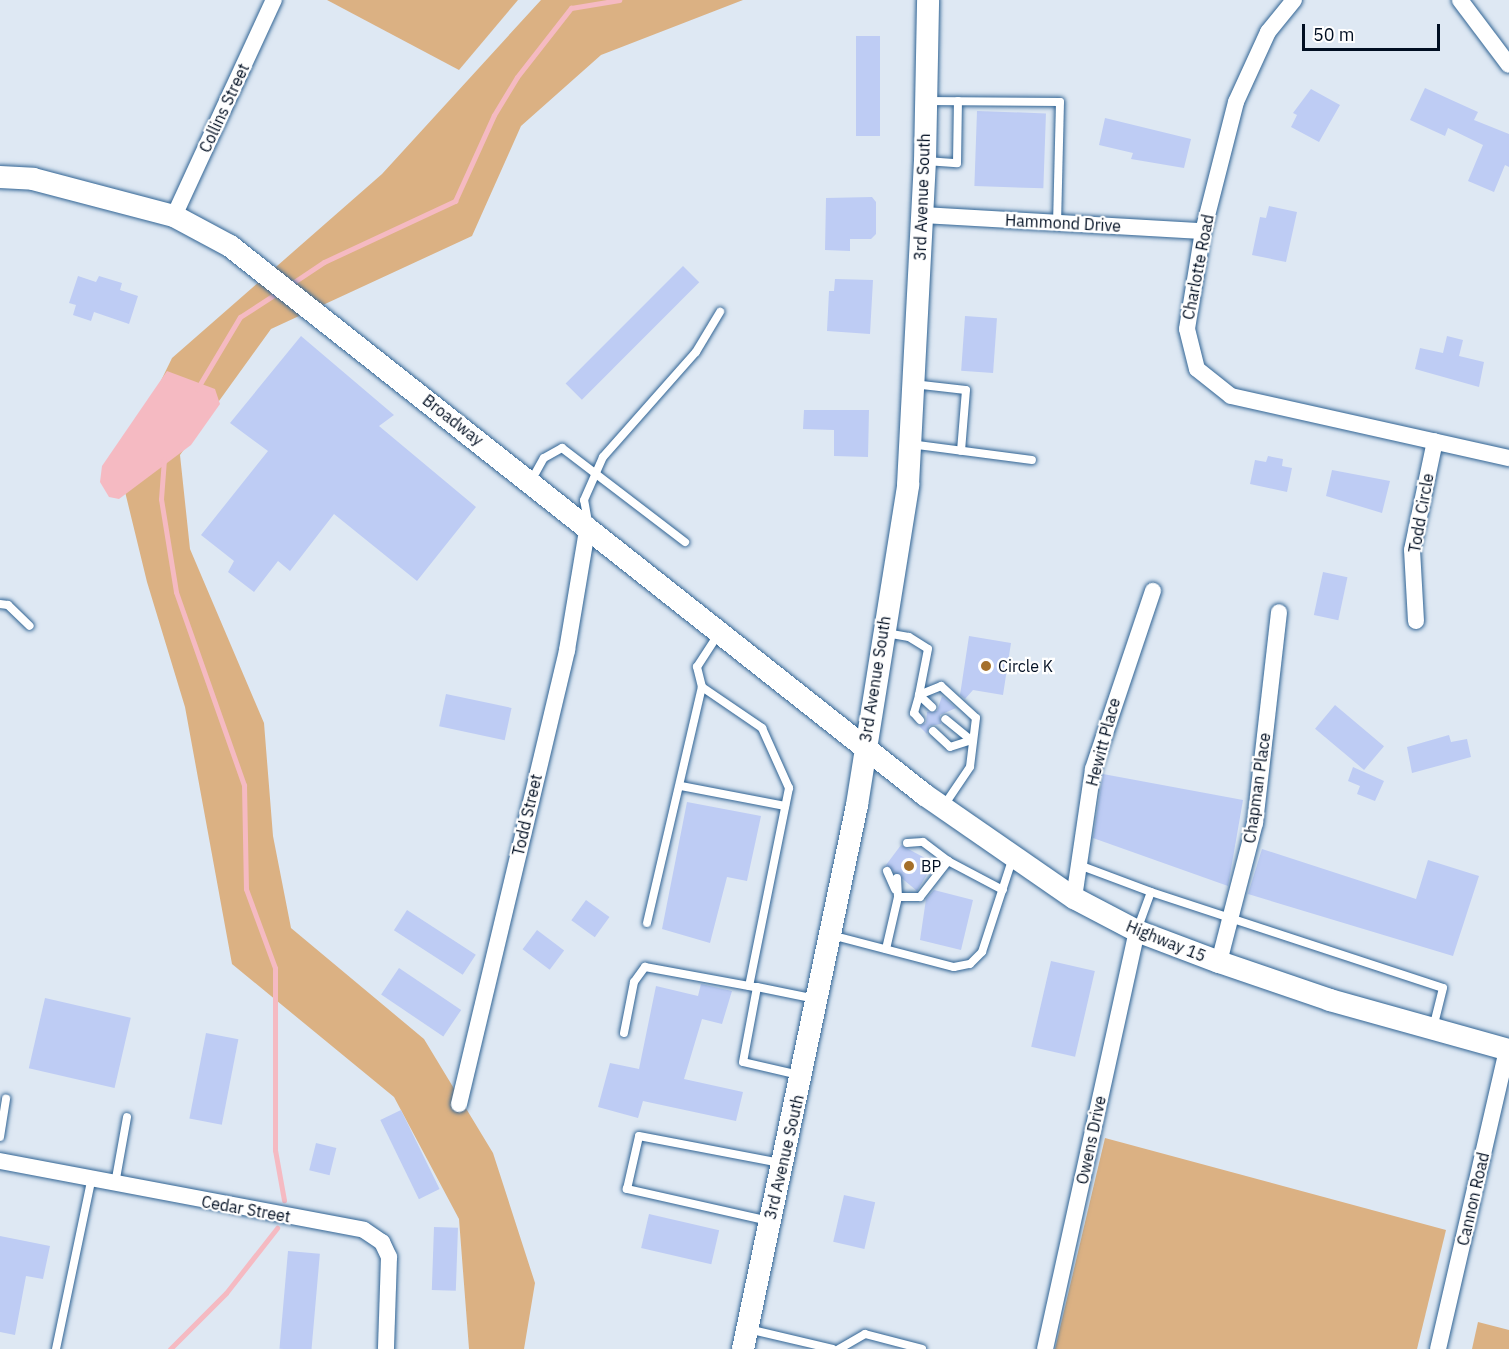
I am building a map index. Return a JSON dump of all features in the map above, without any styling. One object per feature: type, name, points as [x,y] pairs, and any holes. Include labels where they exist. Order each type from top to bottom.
[{"type":"main road","name":"3rd Avenue South","points":[[745,1339],[831,935],[908,485],[925,161],[928,0]]},
{"type":"main road","name":"Broadway","points":[[0,177],[33,179],[174,216],[230,246],[721,629],[864,746]]},
{"type":"main road","name":"Highway 15","points":[[864,746],[943,807],[1074,898],[1137,931],[1219,962],[1508,1050]]},
{"type":"street","name":"Collins Street","points":[[174,216],[274,0]]},
{"type":"street","name":"Charlotte Road","points":[[1294,0],[1268,32],[1236,102],[1203,231],[1186,329],[1197,369],[1231,396],[1509,458]]},
{"type":"street","points":[[1460,0],[1509,65]]},
{"type":"street","name":"Hammond Drive","points":[[922,216],[1203,231]]},
{"type":"street","name":"Todd Circle","points":[[1416,621],[1412,550],[1435,441]]},
{"type":"street","name":"Todd Street","points":[[459,1104],[567,650],[588,525]]},
{"type":"street","name":"Hewitt Place","points":[[1074,898],[1093,769],[1153,591]]},
{"type":"street","name":"Chapman Place","points":[[1219,962],[1255,824],[1279,612]]},
{"type":"street","name":"Owens Drive","points":[[1045,1349],[1137,931]]},
{"type":"street","name":"Cannon Road","points":[[1438,1349],[1508,1050]]},
{"type":"street","name":"Cedar Street","points":[[0,1161],[91,1181],[364,1230],[382,1242],[389,1257],[386,1349]]},
{"type":"lane","points":[[926,101],[1060,102],[1057,223]]},
{"type":"lane","points":[[925,161],[957,163],[958,101]]},
{"type":"lane","points":[[588,525],[584,500],[603,457],[696,352],[720,312]]},
{"type":"lane","points":[[913,384],[966,390],[961,451]]},
{"type":"lane","points":[[910,444],[1032,460]]},
{"type":"lane","points":[[531,481],[544,458],[562,448],[685,542]]},
{"type":"lane","points":[[0,604],[8,605],[30,626]]},
{"type":"lane","points":[[647,923],[670,816],[676,810],[702,687],[697,668],[721,629]]},
{"type":"lane","points":[[883,632],[909,637],[928,649],[914,713],[920,720]]},
{"type":"lane","points":[[919,695],[941,686],[976,718],[971,740],[970,767],[943,807]]},
{"type":"lane","points":[[702,687],[762,728],[789,788],[753,987],[743,1062],[802,1076]]},
{"type":"lane","points":[[919,695],[932,707]]},
{"type":"lane","points":[[945,719],[971,740]]},
{"type":"lane","points":[[933,731],[950,747],[971,740]]},
{"type":"lane","points":[[681,786],[785,806]]},
{"type":"lane","points":[[907,843],[923,842],[948,861],[1003,890]]},
{"type":"lane","points":[[917,850],[923,842]]},
{"type":"lane","points":[[831,935],[954,967],[970,964],[982,952],[1014,856]]},
{"type":"lane","points":[[898,897],[920,897],[948,861]]},
{"type":"lane","points":[[1079,864],[1151,892],[1443,988],[1433,1029]]},
{"type":"lane","points":[[887,871],[898,897]]},
{"type":"lane","points":[[886,949],[898,897],[897,878]]},
{"type":"lane","points":[[1137,931],[1151,892]]},
{"type":"lane","points":[[624,1033],[634,982],[645,968],[818,1000]]},
{"type":"lane","points":[[0,1137],[6,1098]]},
{"type":"lane","points":[[115,1185],[127,1117]]},
{"type":"lane","points":[[770,1221],[627,1189],[639,1136],[783,1164]]},
{"type":"lane","points":[[56,1349],[91,1181]]},
{"type":"lane","points":[[839,1349],[865,1334],[922,1349]]},
{"type":"lane","points":[[745,1339],[834,1349]]},
{"type":"shaded area","points":[[327,0],[518,0],[459,70]]},
{"type":"shaded area","points":[[541,0],[743,0],[601,55],[521,126],[472,236],[271,329],[180,455],[190,549],[264,723],[273,836],[291,928],[424,1039],[493,1153],[535,1283],[524,1349],[469,1349],[459,1219],[394,1097],[232,964],[185,707],[147,582],[119,467],[172,358],[382,174]]},
{"type":"shaded area","points":[[167,371],[215,389],[220,404],[191,445],[119,499],[109,497],[100,482],[102,466]]},
{"type":"shaded area","points":[[1105,1138],[1446,1230],[1417,1349],[1055,1349]]},
{"type":"shaded area","points":[[1478,1322],[1509,1330],[1509,1349],[1472,1349]]},
{"type":"building","points":[[856,36],[880,36],[880,136],[856,136]]},
{"type":"building","points":[[1425,88],[1478,112],[1474,120],[1509,134],[1509,167],[1505,165],[1494,192],[1468,181],[1483,145],[1448,128],[1445,136],[1410,120]]},
{"type":"building","points":[[1311,89],[1340,105],[1319,142],[1291,127],[1297,115],[1293,113]]},
{"type":"building","points":[[977,111],[1046,113],[1043,188],[974,186]]},
{"type":"building","points":[[1105,118],[1191,139],[1184,168],[1131,159],[1133,153],[1099,145]]},
{"type":"building","points":[[872,197],[876,202],[876,234],[871,239],[850,239],[850,251],[825,250],[826,198]]},
{"type":"building","points":[[1269,206],[1297,212],[1286,262],[1252,255],[1260,217],[1266,218]]},
{"type":"building","points":[[683,266],[699,282],[582,400],[566,383]]},
{"type":"building","points":[[78,276],[96,282],[99,276],[122,283],[120,290],[138,296],[129,324],[94,312],[91,321],[73,315],[76,305],[69,303]]},
{"type":"building","points":[[835,279],[873,280],[870,334],[827,331],[829,291],[834,291]]},
{"type":"building","points":[[965,316],[997,318],[993,373],[961,371]]},
{"type":"building","points":[[301,336],[394,415],[379,426],[476,507],[417,581],[334,514],[290,571],[278,561],[254,592],[228,572],[234,561],[201,535],[268,451],[230,423]]},
{"type":"building","points":[[1447,336],[1463,340],[1459,356],[1484,362],[1479,387],[1415,369],[1420,348],[1443,353]]},
{"type":"building","points":[[804,410],[869,410],[868,457],[834,456],[834,430],[803,429]]},
{"type":"building","points":[[1268,456],[1283,459],[1282,466],[1292,468],[1287,492],[1250,484],[1255,460],[1266,462]]},
{"type":"building","points":[[1332,470],[1390,481],[1382,513],[1326,496]]},
{"type":"building","points":[[1323,572],[1347,577],[1338,620],[1314,615]]},
{"type":"building","name":"Circle K","points":[[969,636],[1011,643],[1003,695],[973,690],[965,699],[960,695]]},
{"type":"building","points":[[446,694],[512,708],[505,740],[439,726]]},
{"type":"building","points":[[942,696],[956,708],[940,715],[941,724],[929,726],[927,734],[919,726],[926,723],[927,712],[937,711]]},
{"type":"building","points":[[1335,705],[1384,746],[1364,770],[1315,729]]},
{"type":"building","points":[[1449,735],[1451,742],[1467,739],[1471,757],[1412,773],[1407,747]]},
{"type":"building","points":[[1353,767],[1384,781],[1375,801],[1357,794],[1360,786],[1348,781]]},
{"type":"building","points":[[1103,774],[1243,800],[1228,886],[1093,838]]},
{"type":"building","points":[[687,802],[761,816],[747,881],[727,877],[710,943],[662,929]]},
{"type":"building","name":"BP","points":[[901,845],[934,863],[917,891],[886,865]]},
{"type":"building","points":[[1262,849],[1416,899],[1428,860],[1479,876],[1453,956],[1248,894]]},
{"type":"building","points":[[934,890],[973,900],[961,950],[920,940],[926,899]]},
{"type":"building","points":[[586,900],[609,917],[595,937],[571,920]]},
{"type":"building","points":[[407,910],[476,955],[463,975],[394,930]]},
{"type":"building","points":[[537,930],[564,950],[550,970],[523,949]]},
{"type":"building","points":[[1051,961],[1095,971],[1075,1057],[1031,1047]]},
{"type":"building","points":[[399,968],[461,1010],[443,1036],[381,995]]},
{"type":"building","points":[[701,984],[732,991],[722,1024],[702,1019],[684,1079],[743,1092],[736,1121],[643,1101],[638,1118],[598,1107],[610,1063],[639,1069],[656,986],[698,996]]},
{"type":"building","points":[[45,998],[131,1018],[115,1088],[29,1068]]},
{"type":"building","points":[[206,1033],[238,1039],[222,1125],[189,1118]]},
{"type":"building","points":[[401,1110],[440,1189],[419,1199],[380,1120]]},
{"type":"building","points":[[316,1143],[336,1148],[330,1175],[309,1170]]},
{"type":"building","points":[[844,1195],[875,1202],[864,1249],[833,1242]]},
{"type":"building","points":[[649,1214],[719,1230],[711,1264],[641,1248]]},
{"type":"building","points":[[434,1227],[458,1228],[456,1291],[432,1290]]},
{"type":"building","points":[[0,1236],[50,1246],[43,1279],[26,1276],[15,1335],[0,1332]]},
{"type":"building","points":[[288,1251],[320,1254],[312,1349],[279,1349]]},
{"type":"waterway","points":[[288,286],[324,262],[455,201],[494,115],[517,77],[571,8],[619,0]]},
{"type":"waterway","points":[[197,389],[240,317],[280,291]]},
{"type":"waterway","points":[[164,459],[161,499],[176,592],[244,785],[246,889],[275,968],[275,1150],[284,1200]]},
{"type":"waterway","points":[[170,1349],[226,1293],[277,1228]]},
{"type":"place","name":"Circle K","points":[[986,666]]},
{"type":"place","name":"BP","points":[[909,866]]}]
